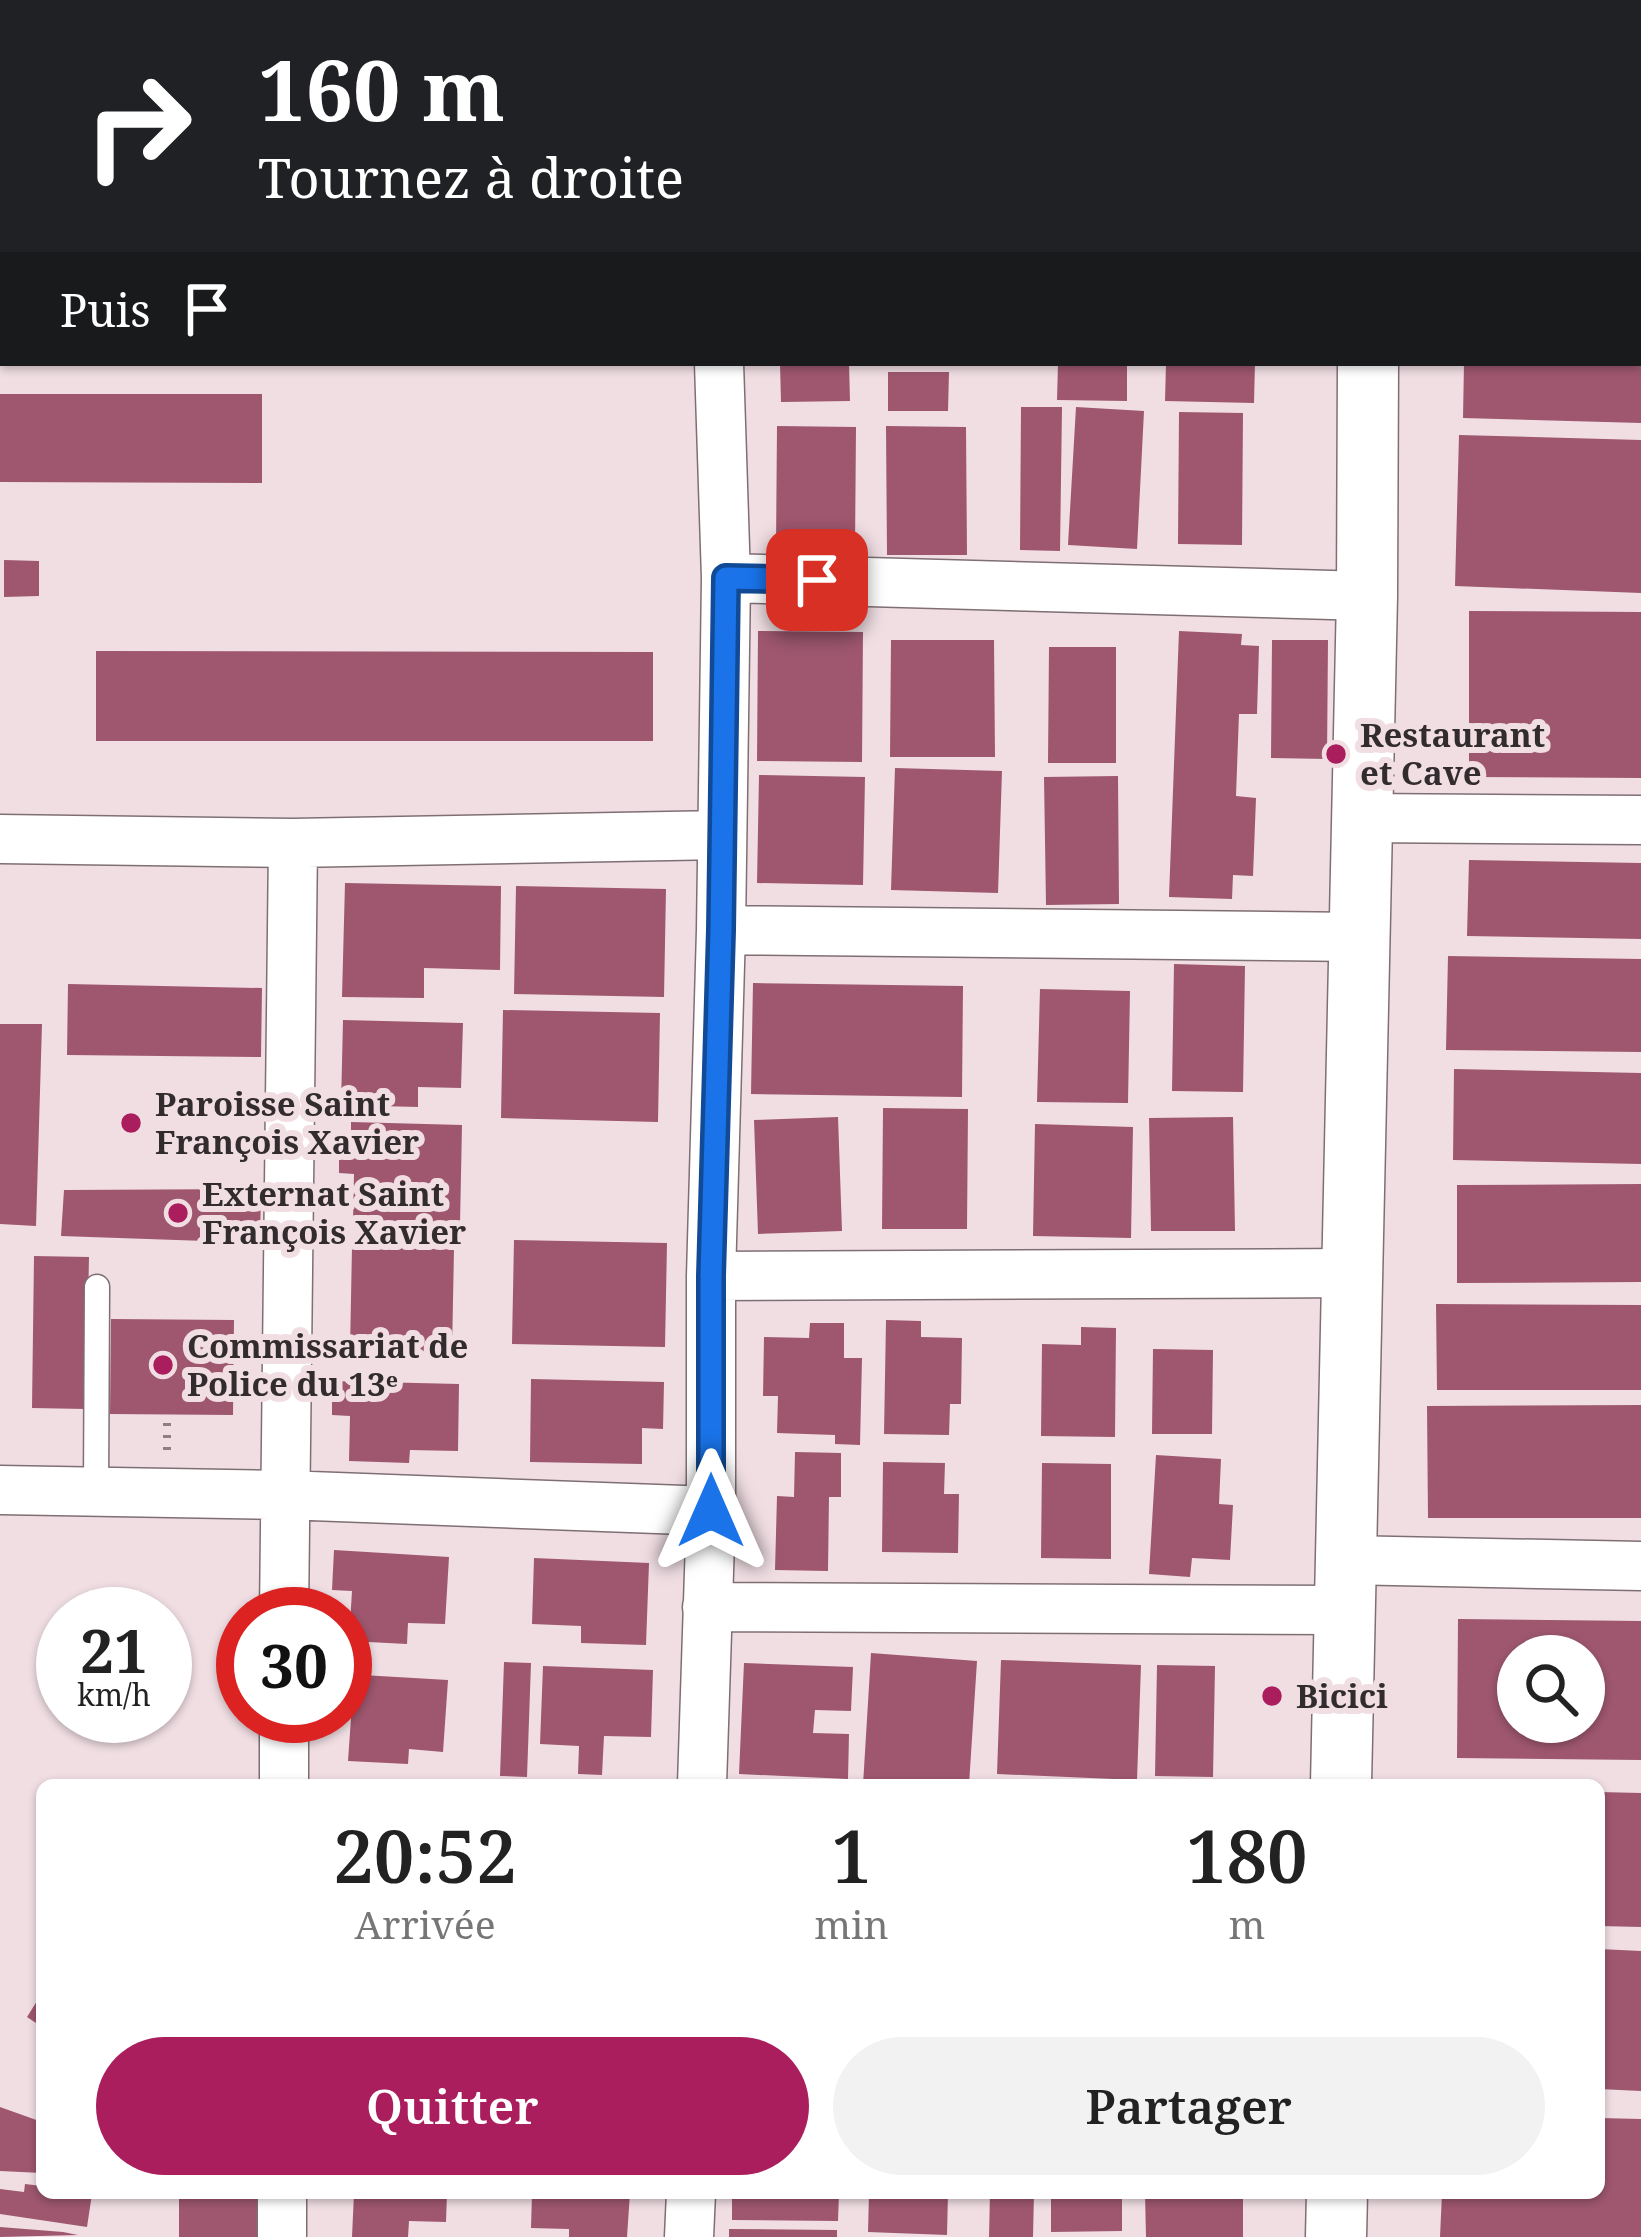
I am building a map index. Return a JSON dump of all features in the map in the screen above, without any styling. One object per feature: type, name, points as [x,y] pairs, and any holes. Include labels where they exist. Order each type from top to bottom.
[{"type":"street","points":[[703,1779],[726,578],[719,366]]},
{"type":"street","points":[[1341,1779],[1368,366]]},
{"type":"street","points":[[726,578],[1367,596]]},
{"type":"street","points":[[1361,818],[1641,820]]},
{"type":"street","points":[[0,839],[293,843],[722,835]]},
{"type":"street","points":[[284,1587],[293,843]]},
{"type":"street","points":[[721,930],[1360,937]]},
{"type":"street","points":[[711,1276],[1353,1273]]},
{"type":"street","points":[[21,1490],[711,1511]]},
{"type":"street","points":[[707,1607],[1344,1585],[1641,1566]]},
{"type":"street","points":[[284,1743],[284,1779]]},
{"type":"street","points":[[282,2199],[282,2237]]},
{"type":"street","points":[[689,2237],[691,2199]]},
{"type":"street","points":[[1336,2237],[1337,2199]]},
{"type":"lane","points":[[96,1491],[97,1287]]},
{"type":"lane","points":[[0,1519],[21,1490]]},
{"type":"building","points":[[780,366],[849,366],[850,401],[781,402]]},
{"type":"building","points":[[1058,366],[1127,366],[1127,401],[1057,400]]},
{"type":"building","points":[[1166,366],[1255,366],[1254,403],[1165,401]]},
{"type":"building","points":[[1464,366],[1641,366],[1641,423],[1463,418]]},
{"type":"building","points":[[888,372],[949,372],[948,411],[888,411]]},
{"type":"building","points":[[0,394],[262,394],[262,483],[0,482]]},
{"type":"building","points":[[1021,407],[1062,407],[1060,551],[1020,550]]},
{"type":"building","points":[[1076,407],[1144,411],[1137,549],[1068,545]]},
{"type":"building","points":[[1179,412],[1243,413],[1242,545],[1178,544]]},
{"type":"building","points":[[777,426],[856,427],[855,548],[776,547]]},
{"type":"building","points":[[886,426],[966,427],[967,555],[887,555]]},
{"type":"building","points":[[1459,435],[1641,440],[1641,593],[1455,586]]},
{"type":"building","points":[[4,560],[39,561],[39,596],[4,597]]},
{"type":"building","points":[[1469,611],[1641,612],[1641,778],[1469,777]]},
{"type":"building","points":[[758,631],[863,632],[862,762],[757,761]]},
{"type":"building","points":[[1179,631],[1242,634],[1241,645],[1259,646],[1257,714],[1239,714],[1236,796],[1256,798],[1253,876],[1233,875],[1232,899],[1169,897]]},
{"type":"building","points":[[891,640],[994,640],[995,757],[890,757]]},
{"type":"building","points":[[1272,640],[1328,640],[1327,759],[1271,758]]},
{"type":"building","points":[[1049,647],[1116,647],[1116,763],[1048,763]]},
{"type":"building","points":[[96,651],[653,652],[653,741],[96,741]]},
{"type":"building","points":[[895,768],[1002,771],[998,893],[891,890]]},
{"type":"building","points":[[759,775],[865,777],[863,885],[757,883]]},
{"type":"building","points":[[1118,776],[1119,904],[1046,905],[1044,777]]},
{"type":"building","points":[[1469,860],[1641,863],[1641,939],[1467,936]]},
{"type":"building","points":[[345,883],[501,886],[500,970],[424,968],[424,998],[342,997]]},
{"type":"building","points":[[516,886],[666,889],[664,997],[514,994]]},
{"type":"building","points":[[1448,956],[1641,959],[1641,1052],[1446,1050]]},
{"type":"building","points":[[1174,964],[1245,966],[1243,1092],[1172,1091]]},
{"type":"building","points":[[753,983],[963,986],[962,1097],[751,1094]]},
{"type":"building","points":[[68,984],[262,988],[261,1057],[67,1055]]},
{"type":"building","points":[[1040,989],[1130,991],[1128,1103],[1037,1102]]},
{"type":"building","points":[[503,1010],[660,1013],[658,1122],[501,1118]]},
{"type":"building","points":[[343,1020],[463,1023],[461,1088],[418,1087],[418,1107],[341,1105]]},
{"type":"building","points":[[0,1024],[42,1024],[36,1226],[0,1224]]},
{"type":"building","points":[[1454,1069],[1641,1073],[1641,1164],[1453,1160]]},
{"type":"building","points":[[883,1108],[968,1109],[967,1229],[882,1229]]},
{"type":"building","points":[[838,1117],[842,1231],[758,1234],[754,1120]]},
{"type":"building","points":[[1233,1117],[1235,1231],[1151,1231],[1149,1118]]},
{"type":"building","points":[[351,1122],[462,1125],[460,1224],[353,1221],[354,1174],[339,1173],[339,1145],[351,1145]]},
{"type":"building","points":[[1035,1124],[1133,1127],[1131,1238],[1033,1236]]},
{"type":"building","points":[[1641,1184],[1641,1282],[1457,1283],[1457,1185]]},
{"type":"building","points":[[261,1189],[260,1243],[61,1236],[64,1190]]},
{"type":"building","points":[[514,1240],[667,1243],[665,1347],[512,1344]]},
{"type":"building","points":[[352,1247],[454,1249],[452,1352],[350,1350]]},
{"type":"building","points":[[34,1256],[89,1257],[86,1409],[32,1408]]},
{"type":"building","points":[[1436,1304],[1641,1305],[1641,1390],[1437,1390]]},
{"type":"building","points":[[111,1319],[234,1320],[233,1415],[110,1414]]},
{"type":"building","points":[[886,1320],[921,1321],[921,1337],[962,1338],[961,1404],[950,1404],[949,1435],[884,1434]]},
{"type":"building","points":[[810,1323],[844,1323],[844,1358],[862,1358],[860,1445],[835,1444],[835,1435],[777,1433],[778,1396],[763,1396],[764,1337],[809,1338]]},
{"type":"building","points":[[1081,1327],[1116,1328],[1115,1437],[1041,1436],[1042,1344],[1081,1345]]},
{"type":"building","points":[[1153,1349],[1213,1350],[1212,1434],[1152,1434]]},
{"type":"building","points":[[531,1379],[664,1382],[663,1429],[642,1428],[642,1464],[530,1462]]},
{"type":"building","points":[[332,1381],[459,1384],[458,1451],[410,1450],[409,1463],[349,1461],[350,1416],[332,1415]]},
{"type":"building","points":[[1641,1405],[1641,1518],[1428,1518],[1427,1406]]},
{"type":"building","points":[[795,1452],[841,1453],[841,1497],[829,1497],[828,1571],[775,1570],[777,1496],[794,1497]]},
{"type":"building","points":[[1156,1455],[1221,1459],[1219,1504],[1233,1505],[1230,1560],[1192,1558],[1190,1577],[1149,1574]]},
{"type":"building","points":[[883,1462],[945,1463],[944,1494],[959,1494],[958,1553],[882,1552]]},
{"type":"building","points":[[1042,1463],[1111,1464],[1111,1559],[1041,1558]]},
{"type":"building","points":[[334,1550],[449,1557],[445,1624],[408,1623],[407,1644],[372,1642],[372,1587],[332,1587]]},
{"type":"building","points":[[534,1558],[649,1563],[646,1645],[581,1643],[581,1626],[532,1624]]},
{"type":"building","points":[[1458,1619],[1641,1621],[1641,1760],[1457,1758]]},
{"type":"building","points":[[871,1653],[977,1661],[969,1779],[863,1779]]},
{"type":"building","points":[[1001,1660],[1141,1665],[1137,1779],[997,1774]]},
{"type":"building","points":[[504,1662],[531,1663],[527,1777],[500,1776]]},
{"type":"building","points":[[744,1663],[853,1667],[851,1711],[815,1710],[813,1733],[849,1734],[848,1779],[739,1774]]},
{"type":"building","points":[[1157,1665],[1215,1666],[1213,1777],[1155,1776]]},
{"type":"building","points":[[543,1666],[653,1670],[651,1737],[604,1736],[602,1775],[578,1774],[579,1746],[540,1744]]},
{"type":"building","points":[[372,1676],[448,1680],[443,1752],[409,1749],[408,1764],[348,1761],[349,1743],[372,1743]]},
{"type":"building","points":[[1605,1792],[1641,1793],[1641,1927],[1605,1926]]},
{"type":"building","points":[[1605,1949],[1641,1951],[1641,2091],[1605,2089]]},
{"type":"building","points":[[36,2003],[36,2023],[27,2017]]},
{"type":"building","points":[[0,2107],[36,2120],[36,2173],[0,2171]]},
{"type":"building","points":[[1605,2118],[1641,2119],[1641,2237],[1440,2237],[1442,2199],[1605,2199]]},
{"type":"building","points":[[25,2184],[36,2185],[36,2199],[91,2199],[87,2227],[0,2214],[0,2189],[24,2192]]},
{"type":"building","points":[[179,2199],[268,2199],[268,2237],[179,2237]]},
{"type":"building","points":[[354,2199],[447,2199],[446,2222],[409,2221],[408,2237],[352,2237]]},
{"type":"building","points":[[532,2199],[630,2199],[627,2237],[569,2237],[569,2229],[531,2228]]},
{"type":"building","points":[[732,2199],[839,2199],[838,2221],[732,2220]]},
{"type":"building","points":[[869,2199],[948,2199],[947,2235],[868,2232]]},
{"type":"building","points":[[990,2199],[1034,2199],[1033,2237],[989,2237]]},
{"type":"building","points":[[1051,2199],[1122,2199],[1122,2231],[1051,2232]]},
{"type":"building","points":[[1145,2199],[1243,2199],[1243,2237],[1146,2237]]},
{"type":"building","points":[[0,2227],[63,2232],[78,2235],[0,2237]]},
{"type":"building","points":[[729,2229],[837,2230],[837,2237],[729,2237]]},
{"type":"place","name":"Restaurant et Cave","points":[[1336,754]]},
{"type":"place","name":"Paroisse Saint François Xavier","points":[[131,1123]]},
{"type":"place","name":"Externat Saint François Xavier","points":[[178,1213]]},
{"type":"place","name":"Commissariat de Police du 13ᵉ","points":[[163,1365]]},
{"type":"place","name":"Bicici","points":[[1272,1696]]},
{"type":"route","points":[[711,1511],[711,1276],[726,578],[817,580]]}]
